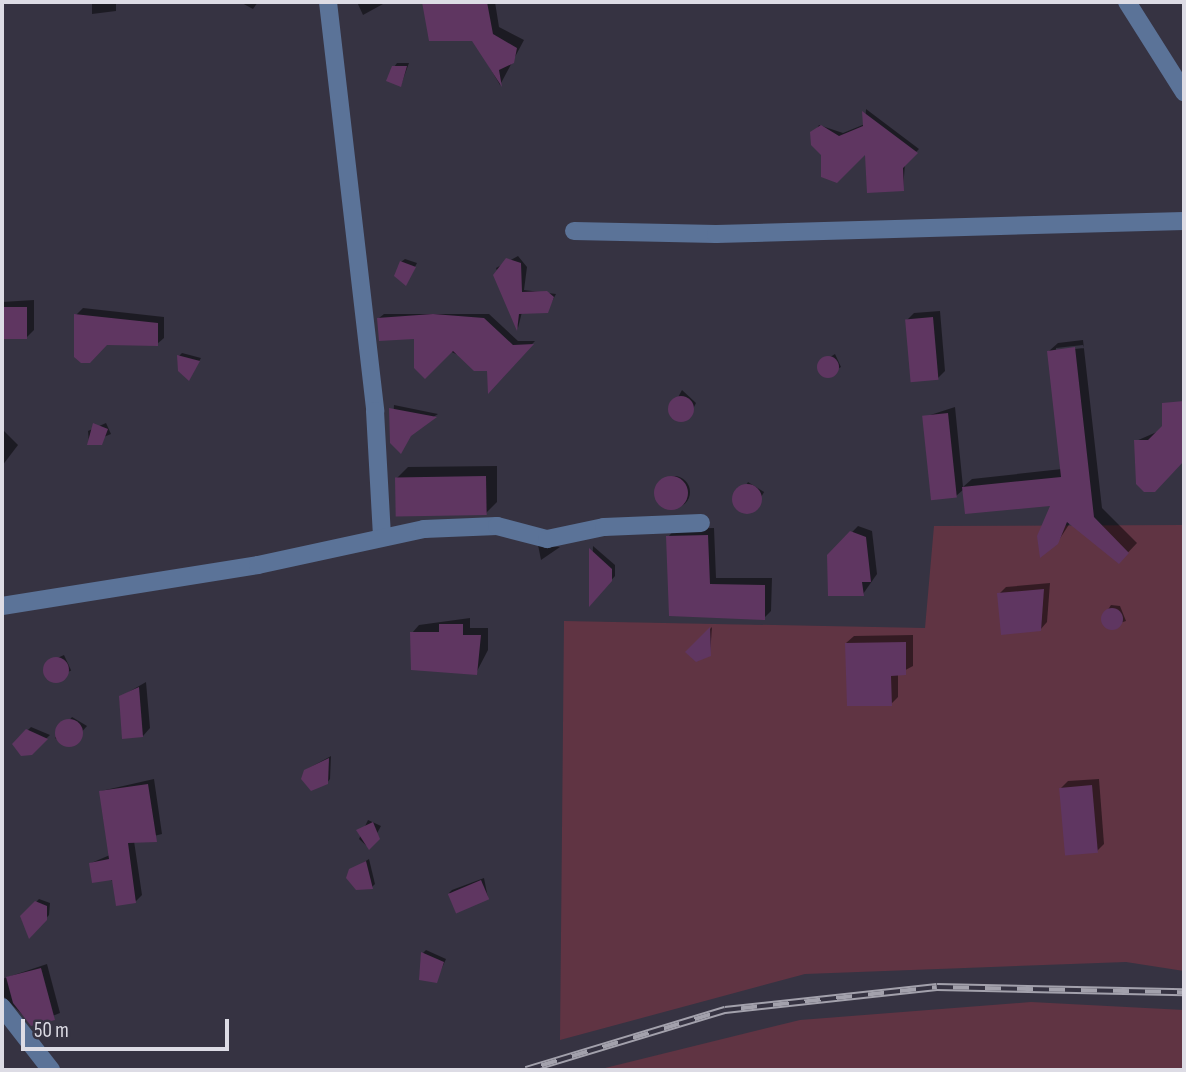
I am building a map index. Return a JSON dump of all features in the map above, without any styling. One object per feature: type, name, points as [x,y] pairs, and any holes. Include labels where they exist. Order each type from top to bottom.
[{"type":"street","points":[[328,2],[375,411],[382,536]]},
{"type":"street","points":[[1127,2],[1184,92]]},
{"type":"street","points":[[575,231],[783,233],[1184,221]]},
{"type":"street","points":[[2,606],[258,565],[382,536],[497,526],[547,539],[604,527],[701,523]]},
{"type":"street","points":[[2,1007],[51,1070]]},
{"type":"shaded area","points":[[1184,525],[1184,971],[1126,962],[805,974],[560,1040],[564,621],[925,628],[934,526]]},
{"type":"shaded area","points":[[1031,1002],[1184,1010],[1184,1070],[597,1070],[800,1020]]},
{"type":"building","points":[[422,2],[487,2],[493,34],[517,48],[514,63],[499,70],[502,87],[472,41],[429,41]]},
{"type":"building","points":[[392,66],[407,66],[401,87],[386,81]]},
{"type":"building","points":[[862,111],[918,153],[903,168],[904,191],[867,193],[865,155],[837,183],[821,177],[821,155],[811,145],[810,132],[821,125],[839,136],[863,126]]},
{"type":"building","points":[[506,258],[521,263],[522,292],[547,291],[554,297],[548,313],[519,314],[517,331],[493,275]]},
{"type":"building","points":[[400,261],[416,267],[406,286],[394,276]]},
{"type":"building","points":[[2,307],[27,307],[27,339],[2,339]]},
{"type":"building","points":[[74,314],[158,323],[158,346],[107,345],[90,363],[81,363],[74,357]]},
{"type":"building","points":[[433,314],[484,318],[513,345],[534,344],[488,394],[487,371],[474,371],[453,351],[425,379],[414,368],[414,339],[379,341],[377,318]]},
{"type":"building","points":[[933,317],[938,380],[911,382],[905,319]]},
{"type":"building","points":[[1075,347],[1094,517],[1129,553],[1119,564],[1067,522],[1058,544],[1040,558],[1037,536],[1050,506],[965,514],[962,487],[1061,477],[1047,351]]},
{"type":"building","points":[[177,355],[200,361],[189,381],[178,371]]},
{"type":"building","points":[[828,356],[836,359],[839,367],[836,375],[828,378],[820,375],[817,367],[820,359]]},
{"type":"building","points":[[681,396],[690,400],[694,409],[690,418],[681,422],[672,418],[668,409],[672,400]]},
{"type":"building","points":[[1184,401],[1184,461],[1155,492],[1144,492],[1136,484],[1134,440],[1148,440],[1162,426],[1162,403]]},
{"type":"building","points":[[389,408],[437,417],[411,436],[401,454],[390,443]]},
{"type":"building","points":[[948,413],[957,498],[931,500],[922,416]]},
{"type":"building","points":[[93,423],[108,429],[102,445],[87,445]]},
{"type":"building","points":[[486,476],[487,515],[396,517],[395,478]]},
{"type":"building","points":[[671,476],[683,481],[688,493],[683,505],[671,510],[659,505],[654,493],[659,481]]},
{"type":"building","points":[[747,484],[758,488],[762,499],[758,510],[747,514],[736,510],[732,499],[736,488]]},
{"type":"building","points":[[850,531],[866,537],[871,582],[862,582],[864,596],[828,596],[827,555]]},
{"type":"building","points":[[708,535],[710,584],[765,585],[765,620],[669,616],[666,536]]},
{"type":"building","points":[[589,548],[612,569],[612,581],[589,607]]},
{"type":"building","points":[[1044,589],[1041,631],[1001,635],[997,593]]},
{"type":"building","points":[[1112,608],[1120,611],[1123,619],[1120,627],[1112,630],[1104,627],[1101,619],[1104,611]]},
{"type":"building","points":[[439,624],[463,624],[463,635],[481,635],[477,675],[411,670],[410,632],[439,632]]},
{"type":"building","points":[[710,627],[711,656],[696,662],[685,652]]},
{"type":"building","points":[[906,642],[906,675],[891,676],[892,706],[847,706],[845,643]]},
{"type":"building","points":[[56,657],[65,661],[69,670],[65,679],[56,683],[47,679],[43,670],[47,661]]},
{"type":"building","points":[[139,687],[143,737],[122,739],[119,696]]},
{"type":"building","points":[[69,719],[79,723],[83,733],[79,743],[69,747],[59,743],[55,733],[59,723]]},
{"type":"building","points":[[26,729],[48,739],[32,755],[21,756],[12,744]]},
{"type":"building","points":[[329,758],[328,784],[311,791],[301,779],[304,770]]},
{"type":"building","points":[[148,784],[157,842],[128,843],[136,903],[116,906],[112,880],[92,883],[89,863],[109,859],[99,791]]},
{"type":"building","points":[[1092,785],[1098,853],[1065,856],[1059,788]]},
{"type":"building","points":[[373,822],[380,839],[369,850],[356,830]]},
{"type":"building","points":[[366,861],[373,889],[356,890],[346,878],[349,869]]},
{"type":"building","points":[[481,880],[489,899],[456,913],[448,894]]},
{"type":"building","points":[[35,901],[47,906],[47,920],[29,939],[20,916]]},
{"type":"building","points":[[421,952],[444,962],[437,983],[419,980]]},
{"type":"building","points":[[41,968],[55,1020],[31,1026],[13,1003],[6,977]]},
{"type":"railway","points":[[526,1070],[725,1010],[937,987],[1184,992]]}]
